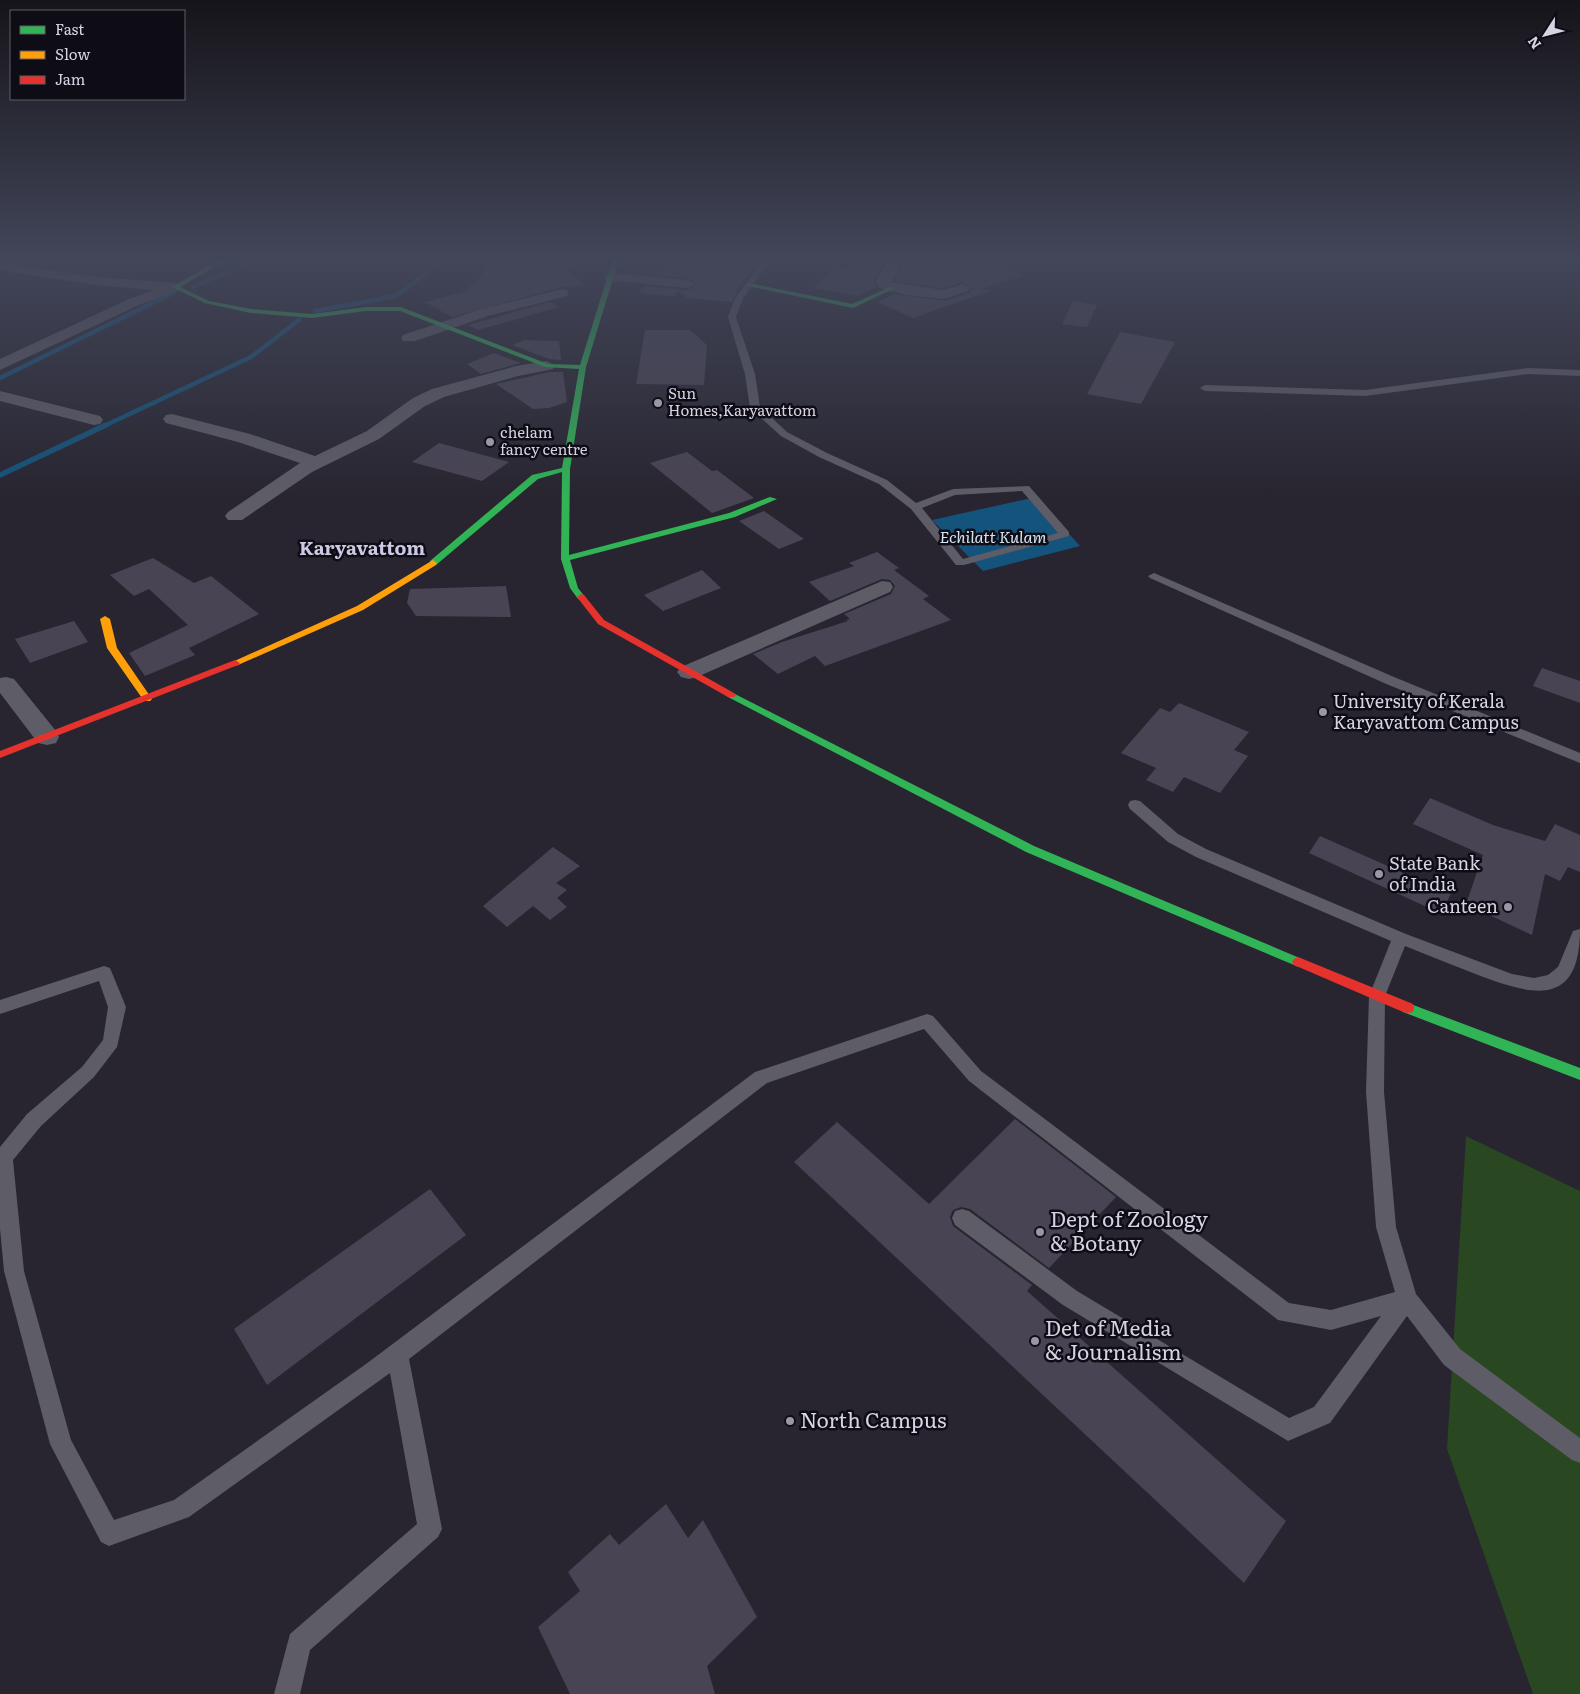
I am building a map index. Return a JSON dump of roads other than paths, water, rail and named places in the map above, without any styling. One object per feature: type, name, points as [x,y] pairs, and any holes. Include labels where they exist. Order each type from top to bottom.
[{"type":"main road","points":[[477,338],[547,366],[583,368]]},
{"type":"main road","points":[[592,338],[583,368],[566,469],[565,559],[574,588],[601,622],[755,709],[1030,849],[1377,996],[1580,1074]]},
{"type":"main road","points":[[0,755],[261,653],[360,608],[434,563],[535,476],[566,469]]},
{"type":"main road","points":[[565,559],[732,515],[773,499]]},
{"type":"main road","points":[[105,619],[112,648],[147,699]]},
{"type":"street","points":[[0,365],[57,338]]},
{"type":"street","points":[[235,516],[315,462],[373,435],[419,402],[438,393],[508,373],[547,366]]},
{"type":"street","points":[[0,396],[94,420]]},
{"type":"street","points":[[172,419],[244,438],[315,462]]},
{"type":"street","points":[[689,672],[882,587]]},
{"type":"street","points":[[0,686],[6,684],[47,737]]},
{"type":"lane","points":[[739,338],[750,374],[755,408],[784,434],[823,456],[883,482],[915,507],[960,563],[1065,534],[1025,488],[953,492],[915,507]]},
{"type":"lane","points":[[1205,388],[1365,393],[1528,372],[1580,374]]},
{"type":"lane","points":[[1154,576],[1389,680],[1580,758]]},
{"type":"lane","points":[[1135,805],[1173,838],[1201,853],[1400,938],[1510,980],[1534,985],[1553,981],[1565,971],[1579,935]]},
{"type":"lane","points":[[1400,938],[1377,996],[1375,1092],[1386,1226],[1407,1299],[1452,1357],[1580,1452]]},
{"type":"lane","points":[[0,1007],[104,973],[116,1007],[111,1042],[88,1072],[34,1120],[3,1158],[14,1271],[61,1444],[110,1534],[181,1509],[397,1354],[761,1077],[928,1021],[975,1076],[1285,1313],[1331,1320],[1407,1299]]},
{"type":"lane","points":[[962,1218],[1070,1298],[1288,1430],[1322,1415],[1407,1299]]},
{"type":"lane","points":[[287,1694],[299,1643],[430,1529],[397,1354]]},
{"type":"water","name":"Echilatt Kulam","points":[[1036,497],[1080,546],[983,571],[932,520]]},
{"type":"waterway","points":[[0,378],[81,338]]},
{"type":"waterway","points":[[104,426],[251,357],[276,338]]},
{"type":"waterway","points":[[0,475],[106,425]]},
{"type":"place","name":"Sun Homes,Karyavattom","points":[[658,403]]},
{"type":"place","name":"chelam fancy centre","points":[[490,442]]},
{"type":"place","name":"University of Kerala Karyavattom Campus","points":[[1323,712]]},
{"type":"place","name":"State Bank of India","points":[[1379,874]]},
{"type":"place","name":"Canteen","points":[[1508,907]]},
{"type":"place","name":"Dept of Zoology & Botany","points":[[1040,1232]]},
{"type":"place","name":"Det of Media & Journalism","points":[[1035,1341]]},
{"type":"place","name":"North Campus","points":[[790,1421]]},
{"type":"district","name":"Karyavattom","points":[[362,548]]}]
